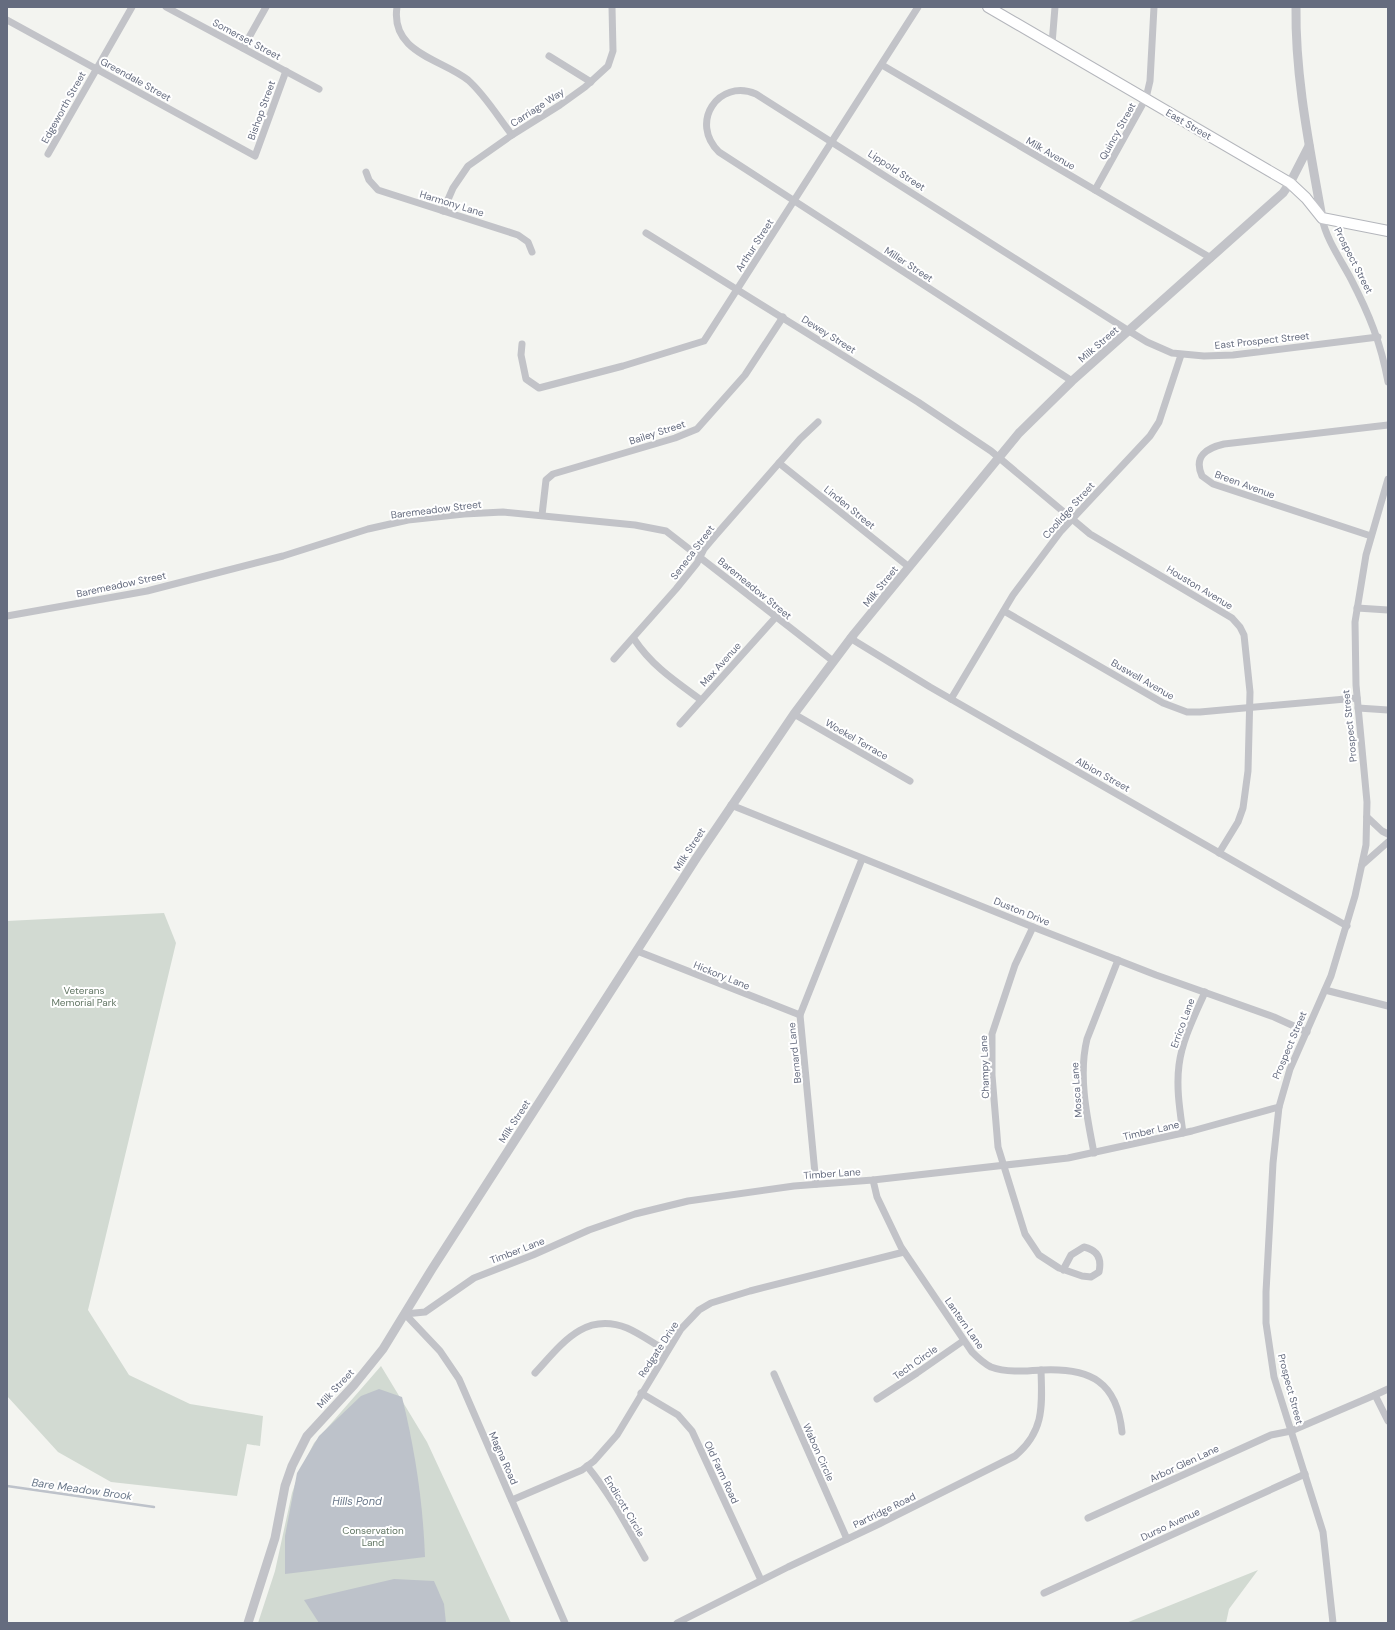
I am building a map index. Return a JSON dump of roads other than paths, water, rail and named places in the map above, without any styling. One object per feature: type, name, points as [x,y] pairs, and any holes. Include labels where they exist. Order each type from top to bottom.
[{"type":"main road","name":"East Street","points":[[988,7],[1290,184],[1306,198],[1322,218]]},
{"type":"main road","points":[[1322,218],[1388,232]]},
{"type":"street","name":"Edgeworth Street","points":[[48,154],[132,7]]},
{"type":"street","name":"Somerset Street","points":[[166,7],[319,89]]},
{"type":"street","points":[[242,48],[266,7]]},
{"type":"street","points":[[397,7],[396,20],[399,30],[412,48],[468,81],[481,94],[512,135]]},
{"type":"street","name":"Carriage Way","points":[[443,210],[453,188],[468,166],[512,135],[560,105],[591,82],[608,66],[611,59],[613,44],[612,7]]},
{"type":"street","name":"Arthur Street","points":[[522,344],[521,355],[526,379],[531,384],[539,388],[548,387],[704,341],[918,7]]},
{"type":"street","points":[[1052,44],[1055,7]]},
{"type":"street","name":"Quincy Street","points":[[1095,190],[1146,99],[1150,81],[1154,7]]},
{"type":"street","name":"Prospect Street","points":[[1296,7],[1296,31],[1309,146],[1322,218],[1327,233],[1371,318],[1378,337],[1388,378]]},
{"type":"street","name":"Greendale Street","points":[[7,20],[255,156]]},
{"type":"street","points":[[549,56],[591,82]]},
{"type":"street","name":"Milk Avenue","points":[[882,65],[1210,258]]},
{"type":"street","name":"Bishop Street","points":[[255,156],[286,71]]},
{"type":"street","name":"Lippold Street","points":[[736,163],[714,148],[708,138],[706,127],[707,116],[712,105],[724,94],[746,90],[756,94],[832,141],[1129,331]]},
{"type":"street","points":[[1290,184],[1309,146]]},
{"type":"street","name":"Miller Street","points":[[736,163],[1072,381]]},
{"type":"street","name":"Harmony Lane","points":[[366,172],[369,180],[378,190],[518,235],[528,242],[532,252]]},
{"type":"street","name":"Milk Street","points":[[248,1623],[275,1538],[288,1479],[299,1451],[307,1436],[354,1385],[383,1349],[731,805],[794,714],[850,638],[998,458],[1034,417],[1072,381],[1282,193],[1290,184]]},
{"type":"street","name":"Dewey Street","points":[[646,233],[738,288],[918,402],[971,437],[998,458]]},
{"type":"street","name":"Bailey Street","points":[[542,515],[546,480],[552,474],[686,435],[697,429],[745,375],[784,317]]},
{"type":"street","name":"East Prospect Street","points":[[1129,331],[1161,349],[1181,355],[1233,355],[1378,337]]},
{"type":"street","name":"Coolidge Street","points":[[951,699],[1004,611],[1030,572],[1061,531],[1150,436],[1159,422],[1181,355]]},
{"type":"street","name":"Seneca Street","points":[[614,659],[634,639],[676,589],[697,563],[707,545],[779,463],[818,422]]},
{"type":"street","name":"Breen Avenue","points":[[1371,536],[1213,484],[1202,476],[1199,463],[1201,456],[1206,449],[1224,444],[1388,425]]},
{"type":"street","name":"Houston Avenue","points":[[998,458],[1072,520],[1113,548],[1232,618],[1240,627],[1244,635],[1251,707],[1248,771],[1243,808],[1238,822],[1219,853]]},
{"type":"street","name":"Linden Street","points":[[779,463],[909,566]]},
{"type":"street","name":"Prospect Street","points":[[1333,1623],[1323,1532],[1274,1377],[1266,1323],[1272,1176],[1279,1107],[1290,1069],[1325,990],[1346,926],[1366,845],[1367,817],[1365,777],[1354,652],[1357,608],[1371,536],[1388,479]]},
{"type":"street","name":"Baremeadow Street","points":[[7,616],[147,591],[283,556],[368,529],[408,520],[480,512],[502,512],[657,528],[675,537],[775,618],[833,661]]},
{"type":"street","points":[[1357,608],[1388,610]]},
{"type":"street","name":"Buswell Avenue","points":[[1004,611],[1174,708],[1187,712],[1357,698]]},
{"type":"street","name":"Max Avenue","points":[[680,724],[775,618]]},
{"type":"street","name":"Albion Street","points":[[850,638],[951,699],[1346,926]]},
{"type":"street","points":[[634,639],[645,656],[653,664],[701,700]]},
{"type":"street","points":[[1358,708],[1388,710]]},
{"type":"street","name":"Woekel Terrace","points":[[794,714],[910,781]]},
{"type":"street","name":"Duston Drive","points":[[731,805],[1032,927],[1307,1032]]},
{"type":"street","points":[[1367,817],[1382,831],[1388,834]]},
{"type":"street","points":[[1362,865],[1388,842]]},
{"type":"street","name":"Bernard Lane","points":[[816,1184],[800,1015],[862,859]]},
{"type":"street","name":"Champy Lane","points":[[1032,927],[1015,965],[992,1034],[992,1075],[998,1147],[1005,1165],[1025,1234],[1039,1255],[1047,1262],[1063,1270]]},
{"type":"street","name":"Hickory Lane","points":[[637,951],[800,1015]]},
{"type":"street","name":"Mosca Lane","points":[[1094,1153],[1084,1079],[1084,1052],[1087,1039],[1118,960]]},
{"type":"street","points":[[1325,990],[1388,1006]]},
{"type":"street","name":"Errico Lane","points":[[1183,1133],[1178,1084],[1179,1064],[1183,1046],[1205,992]]},
{"type":"street","name":"Timber Lane","points":[[405,1314],[425,1312],[474,1278],[533,1255],[589,1230],[635,1214],[688,1201],[761,1190],[873,1180],[1094,1153],[1183,1133],[1279,1107]]},
{"type":"street","name":"Lantern Lane","points":[[873,1180],[877,1197],[904,1252],[963,1340],[982,1362],[993,1367],[1025,1371],[1075,1371],[1092,1376],[1102,1383],[1110,1392],[1118,1406],[1122,1432]]},
{"type":"street","points":[[1084,1247],[1091,1249],[1098,1254],[1101,1263],[1098,1272],[1091,1277],[1082,1276],[1063,1270],[1071,1255],[1084,1247]]},
{"type":"street","name":"Redgate Drive","points":[[512,1500],[587,1466],[605,1450],[617,1435],[667,1351],[691,1317],[711,1303],[750,1291],[904,1252]]},
{"type":"street","name":"Magna Road","points":[[405,1314],[451,1365],[459,1380],[565,1623]]},
{"type":"street","points":[[535,1373],[562,1343],[576,1332],[588,1326],[599,1323],[614,1324],[628,1328],[667,1351]]},
{"type":"street","name":"Tech Circle","points":[[877,1399],[917,1374],[963,1340]]},
{"type":"street","name":"Partridge Road","points":[[677,1623],[761,1580],[1006,1461],[1022,1450],[1036,1431],[1040,1419],[1041,1370]]},
{"type":"street","name":"Wabon Circle","points":[[774,1374],[847,1539]]},
{"type":"street","name":"Arbor Glen Lane","points":[[1088,1518],[1271,1434],[1291,1431],[1388,1389]]},
{"type":"street","name":"Old Farm Road","points":[[641,1393],[678,1415],[692,1431],[761,1580]]},
{"type":"street","points":[[1375,1395],[1388,1421]]},
{"type":"street","name":"Endicott Circle","points":[[587,1466],[603,1487],[645,1558]]},
{"type":"street","name":"Durso Avenue","points":[[1044,1593],[1305,1474]]},
{"type":"water","name":"Hills Pond","points":[[379,1389],[402,1397],[418,1476],[425,1557],[285,1574],[285,1536],[297,1473],[319,1436],[361,1396]]},
{"type":"water","points":[[394,1579],[434,1581],[444,1604],[446,1623],[319,1623],[304,1600]]},
{"type":"waterway","name":"Bare Meadow Brook","points":[[7,1486],[154,1507]]},
{"type":"park label","name":"Veterans Memorial Park","points":[[84,996]]},
{"type":"park label","name":"Conservation Land","points":[[373,1536]]}]
